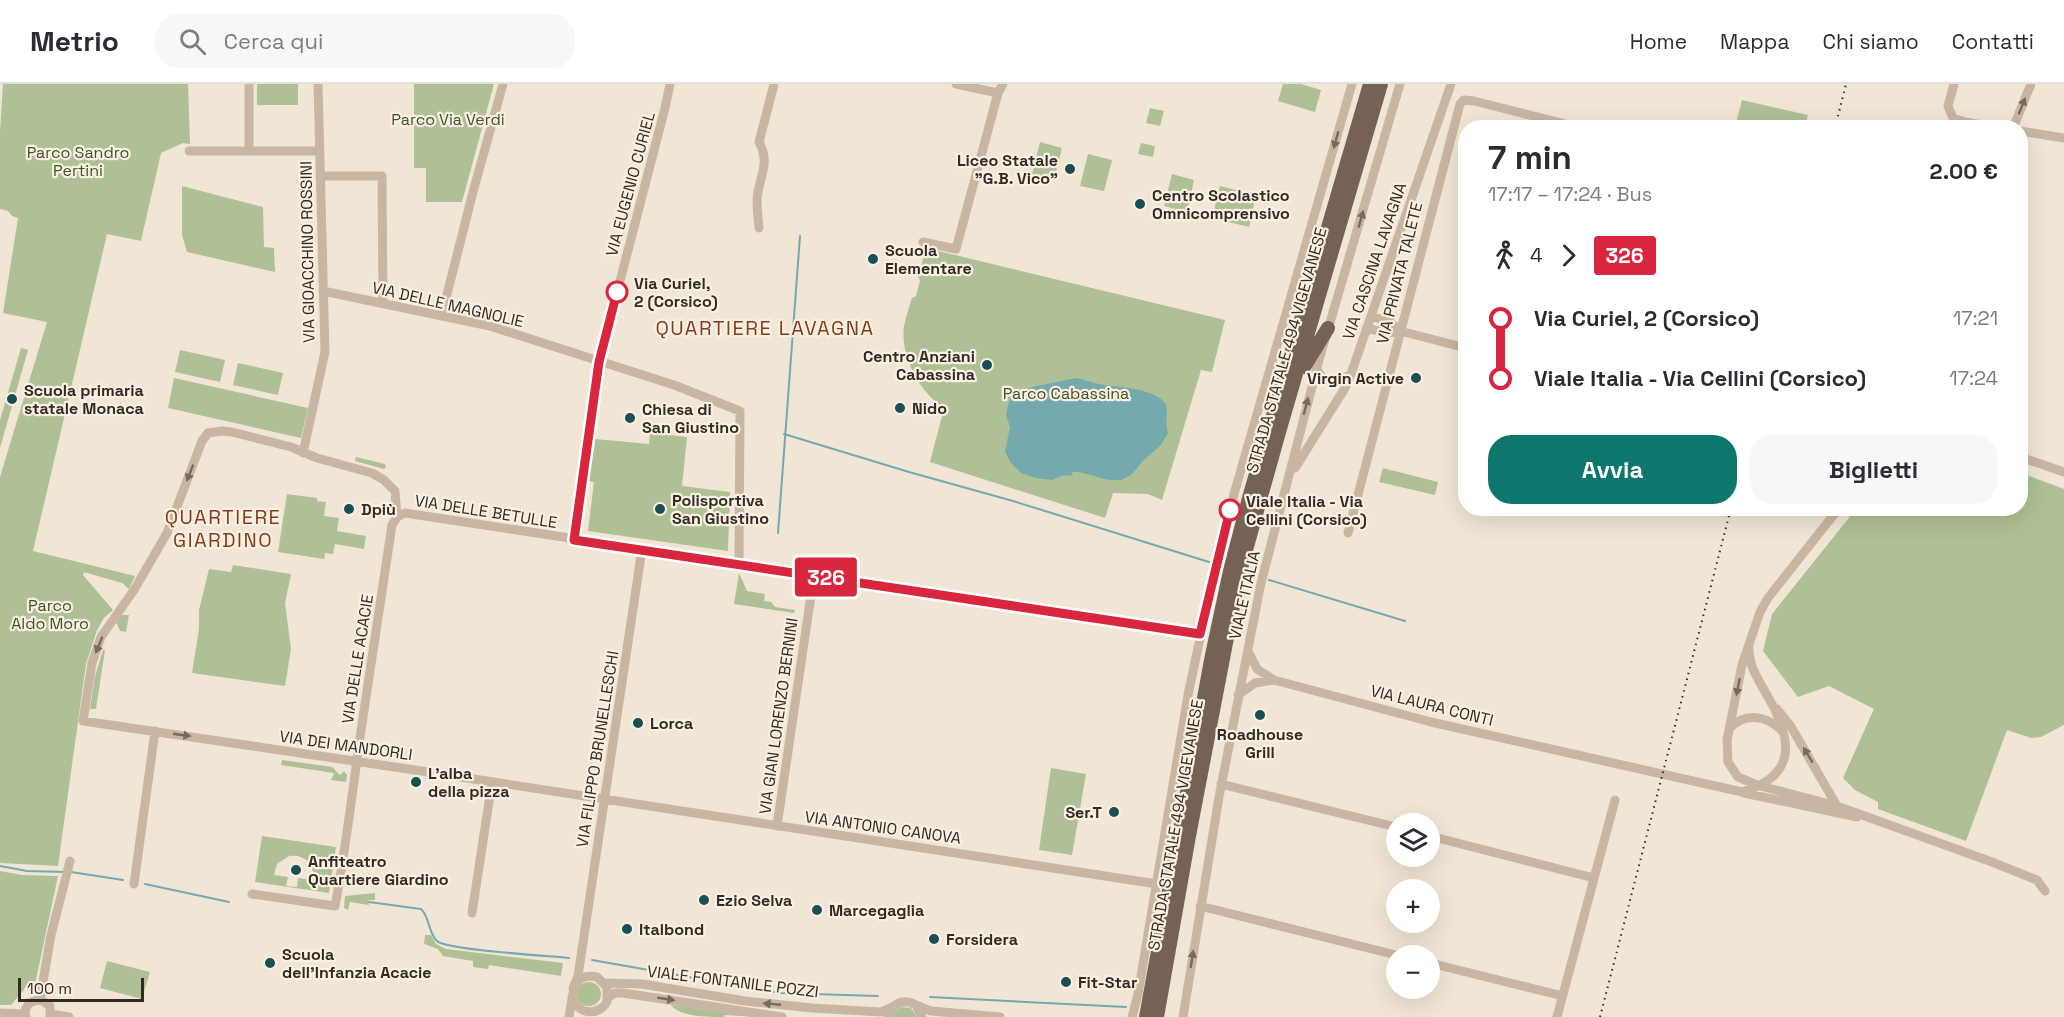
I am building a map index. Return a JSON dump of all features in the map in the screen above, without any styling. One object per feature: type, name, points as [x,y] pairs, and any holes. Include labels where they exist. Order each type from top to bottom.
[{"type":"main road","name":"STRADA STATALE 494 VIGEVANESE","points":[[1135,1016],[1192,763],[1215,639],[1233,561],[1249,498],[1370,84]]},
{"type":"main road","name":"STRADA STATALE 494 VIGEVANESE","points":[[1157,1017],[1232,607],[1272,456],[1381,84]]},
{"type":"main road","points":[[1272,456],[1286,428],[1306,362],[1328,328]]},
{"type":"street","points":[[249,84],[249,151]]},
{"type":"street","name":"VIA GIOACCHINO ROSSINI","points":[[303,453],[325,352],[318,84]]},
{"type":"street","points":[[442,314],[503,84]]},
{"type":"street","points":[[759,228],[757,197],[766,162],[759,142],[774,84]]},
{"type":"street","points":[[923,242],[956,249],[1000,88],[956,84]]},
{"type":"street","name":"VIALE ITALIA","points":[[1135,1016],[1200,634],[1234,494],[1352,84]]},
{"type":"street","name":"VIALE ITALIA","points":[[1183,1017],[1221,784],[1261,583],[1316,368],[1400,84]]},
{"type":"street","name":"VIA CASCINA LAVAGNA","points":[[1288,483],[1299,459],[1352,374],[1451,84]]},
{"type":"street","points":[[1954,84],[1948,106],[1953,118],[1959,120]]},
{"type":"street","points":[[2016,120],[2031,84]]},
{"type":"street","name":"VIA EUGENIO CURIEL","points":[[574,540],[599,362],[667,85]]},
{"type":"street","name":"VIA PRIVATA TALETE","points":[[1348,533],[1458,107],[1464,100],[1474,101],[1549,120]]},
{"type":"street","points":[[2028,132],[2064,138]]},
{"type":"street","points":[[189,151],[320,151]]},
{"type":"street","points":[[321,176],[382,176],[382,303]]},
{"type":"street","name":"VIA DELLE MAGNOLIE","points":[[323,291],[442,314],[490,326],[674,385],[740,411],[739,564]]},
{"type":"street","points":[[1371,316],[1390,322],[1400,331]]},
{"type":"street","points":[[1367,328],[1386,333],[1400,331],[1458,346]]},
{"type":"street","points":[[1316,368],[1328,381],[1341,380],[1352,374]]},
{"type":"street","name":"VIA DEI MANDORLI","points":[[303,453],[291,447],[222,431],[208,433],[202,441],[167,532],[134,590],[101,637],[92,663],[83,721],[604,799]]},
{"type":"street","points":[[1298,436],[1301,441],[1311,440]]},
{"type":"street","name":"VIA DELLE ACACIE","points":[[252,894],[335,906],[392,525],[397,517],[395,491],[384,480],[372,473],[303,453]]},
{"type":"street","points":[[2028,460],[2064,472]]},
{"type":"street","name":"VIA DELLE BETULLE","points":[[397,517],[405,513],[1200,634]]},
{"type":"street","points":[[1833,516],[1768,597],[1760,612],[1742,665],[1726,740],[1726,757],[1730,766],[1740,779],[1838,806],[1992,861],[2037,880],[2045,891]]},
{"type":"street","name":"VIA FILIPPO BRUNELLESCHI","points":[[573,988],[578,976],[642,549]]},
{"type":"street","name":"VIA GIAN LORENZO BERNINI","points":[[777,826],[814,575]]},
{"type":"street","points":[[1749,646],[1752,670],[1770,700],[1790,725],[1838,806]]},
{"type":"street","name":"VIA LAURA CONTI","points":[[1247,649],[1257,669],[1274,680],[1431,722],[1816,807],[1846,816],[1873,819]]},
{"type":"street","points":[[1238,695],[1255,683],[1274,680]]},
{"type":"street","points":[[1742,792],[1755,788],[1774,775],[1783,764],[1786,755],[1784,736],[1770,700]]},
{"type":"street","points":[[1729,729],[1740,720],[1756,717],[1769,721],[1784,736]]},
{"type":"street","points":[[134,884],[155,732]]},
{"type":"street","name":"VIALE ITALIA","points":[[1165,836],[1192,763]]},
{"type":"street","points":[[472,914],[492,782]]},
{"type":"street","points":[[1221,784],[1386,825]]},
{"type":"street","name":"VIA ANTONIO CANOVA","points":[[604,799],[1156,884]]},
{"type":"street","points":[[1557,1017],[1615,800]]},
{"type":"street","points":[[1440,839],[1594,878]]},
{"type":"street","points":[[40,999],[51,935],[70,861]]},
{"type":"street","points":[[1200,906],[1386,952]]},
{"type":"street","points":[[573,999],[583,1014],[600,1010],[609,997],[605,983],[592,976],[581,954]]},
{"type":"street","points":[[1440,965],[1563,996]]},
{"type":"street","points":[[569,1017],[573,988],[581,979],[592,976]]},
{"type":"street","name":"VIALE FONTANILE POZZI","points":[[605,983],[642,984],[745,1001],[812,1008],[881,1012],[896,1004],[906,1002],[931,1011],[1000,1017]]},
{"type":"street","name":"VIALE FONTANILE POZZI","points":[[609,997],[615,993],[624,993],[782,1017]]},
{"type":"street","points":[[0,1013],[25,1016],[28,1003],[40,999],[47,1003],[51,1015],[69,1017]]},
{"type":"street","points":[[916,1005],[922,1017]]},
{"type":"street","points":[[888,1017],[892,1007]]},
{"type":"green space","name":"Parco Sandro Pertini","points":[[3,84],[188,84],[190,144],[183,143],[161,153],[141,241],[107,234],[33,551],[135,576],[129,589],[122,583],[84,572],[83,575],[113,610],[104,618],[97,630],[86,664],[58,866],[0,863],[0,477],[47,322],[3,313],[18,218],[0,209],[0,132]]},
{"type":"green space","points":[[257,84],[298,84],[298,105],[257,105]]},
{"type":"green space","name":"Parco Via Verdi","points":[[414,84],[494,84],[462,202],[426,202],[426,168],[414,168]]},
{"type":"green space","points":[[1283,84],[1301,84],[1321,90],[1315,112],[1278,101]]},
{"type":"green space","points":[[1742,100],[1808,115],[1807,120],[1737,120]]},
{"type":"green space","points":[[1150,108],[1164,111],[1160,126],[1146,123]]},
{"type":"green space","points":[[1040,142],[1062,148],[1054,180],[1032,174]]},
{"type":"green space","points":[[1141,143],[1155,146],[1153,157],[1138,154]]},
{"type":"green space","points":[[1088,154],[1112,160],[1104,191],[1080,186]]},
{"type":"green space","points":[[1172,174],[1194,180],[1187,212],[1164,206]]},
{"type":"green space","points":[[182,186],[263,207],[264,247],[274,248],[275,272],[187,252],[182,235]]},
{"type":"green space","points":[[1220,186],[1256,195],[1249,227],[1212,218]]},
{"type":"green space","name":"Parco Cabassina","points":[[926,248],[1225,320],[1212,372],[1201,370],[1162,500],[1148,494],[1113,493],[1105,518],[930,462],[944,408],[919,383],[908,361],[904,338],[904,326],[912,298],[916,296],[920,280],[918,277]]},
{"type":"green space","points":[[21,348],[28,350],[0,448],[0,420]]},
{"type":"green space","points":[[180,350],[225,360],[220,382],[175,372]]},
{"type":"green space","points":[[238,363],[283,373],[278,395],[233,385]]},
{"type":"green space","points":[[174,378],[308,408],[301,438],[168,408]]},
{"type":"green space","name":"Polisportiva San Giustino","points":[[650,433],[687,437],[682,486],[730,492],[728,551],[588,531],[594,482],[589,481],[595,439],[649,444]]},
{"type":"green space","points":[[356,457],[385,464],[386,467],[384,469],[355,461]]},
{"type":"green space","points":[[1383,468],[1438,482],[1435,495],[1379,482]]},
{"type":"green space","points":[[2028,476],[2064,489],[2064,725],[2041,737],[2031,738],[2007,730],[1966,841],[1878,809],[1878,802],[1855,790],[1843,778],[1874,709],[1829,686],[1798,697],[1763,651],[1772,614],[1850,516],[2028,516]]},
{"type":"green space","points":[[287,494],[317,498],[317,501],[326,502],[324,516],[339,518],[337,531],[366,536],[364,549],[335,544],[333,554],[325,553],[324,559],[278,552]]},
{"type":"green space","points":[[233,565],[291,574],[285,603],[291,649],[285,686],[192,673],[199,629],[199,610],[209,569],[231,572]]},
{"type":"green space","points":[[739,573],[747,591],[765,594],[764,601],[771,602],[775,607],[795,610],[794,613],[734,604]]},
{"type":"green space","points":[[121,615],[129,615],[126,632],[120,631],[116,622]]},
{"type":"green space","points":[[103,650],[105,650],[96,709],[90,709],[95,676]]},
{"type":"green space","points":[[282,760],[332,767],[340,775],[344,771],[347,775],[346,782],[331,780],[334,773],[281,765]]},
{"type":"green space","points":[[1051,768],[1086,774],[1072,855],[1039,850]]},
{"type":"green space","points":[[262,836],[336,847],[329,893],[255,882]],"holes":[[[289,856],[308,861],[311,865],[313,880],[298,878],[297,887],[286,886],[288,877],[274,875],[277,864]]]},
{"type":"green space","points":[[0,871],[22,875],[58,876],[34,989],[24,990],[11,1005],[0,1005]]},
{"type":"green space","points":[[375,893],[375,900],[368,900],[369,905],[350,902],[348,910],[344,908],[345,896]]},
{"type":"green space","points":[[425,935],[431,935],[436,944],[446,949],[563,963],[561,976],[489,965],[488,969],[473,967],[473,961],[443,956],[438,949],[424,944]]},
{"type":"green space","points":[[107,961],[150,972],[142,999],[100,988]]},
{"type":"green space","points":[[589,982],[594,983],[600,989],[600,999],[594,1005],[589,1006],[584,1005],[578,999],[577,994],[578,989],[584,983]]},
{"type":"green space","points":[[671,1005],[759,1017],[695,1016],[681,1012]]},
{"type":"green space","points":[[901,1007],[911,1008],[917,1017],[893,1017],[895,1011]]},
{"type":"water","points":[[1076,378],[1146,392],[1161,399],[1166,405],[1168,433],[1161,445],[1131,475],[1121,480],[1109,480],[1073,472],[1071,476],[1064,475],[1052,480],[1021,473],[1010,462],[1005,451],[1010,427],[1006,415],[1010,398],[1032,387]]},
{"type":"waterway","points":[[778,533],[800,236]]},
{"type":"waterway","points":[[784,434],[1013,501],[1209,562]]},
{"type":"waterway","points":[[1269,580],[1405,621]]},
{"type":"waterway","points":[[0,866],[27,871],[66,872]]},
{"type":"waterway","points":[[71,872],[123,880]]},
{"type":"waterway","points":[[145,884],[229,902]]},
{"type":"waterway","points":[[369,902],[421,909],[434,938],[444,944],[478,950],[569,958]]},
{"type":"waterway","points":[[592,960],[780,993],[878,996]]},
{"type":"waterway","points":[[930,997],[1126,1007]]},
{"type":"railway","points":[[1837,120],[1846,84]]},
{"type":"railway","points":[[1600,1017],[1729,516]]},
{"type":"bus line","name":"326","points":[[617,292],[599,362],[574,540],[1200,634],[1230,510]]},
{"type":"place","name":"Liceo Statale \"G.B. Vico\"","points":[[1070,169]]},
{"type":"place","name":"Centro Scolastico Omnicomprensivo","points":[[1140,204]]},
{"type":"place","name":"Scuola Elementare","points":[[873,259]]},
{"type":"place","name":"Via Curiel, 2 (Corsico)","points":[[617,292]]},
{"type":"place","name":"Centro Anziani Cabassina","points":[[987,365]]},
{"type":"place","name":"Virgin Active","points":[[1416,378]]},
{"type":"place","name":"Scuola primaria statale Monaca","points":[[12,399]]},
{"type":"place","name":"Nido","points":[[900,408]]},
{"type":"place","name":"Chiesa di San Giustino","points":[[630,418]]},
{"type":"place","name":"Dpiù","points":[[349,509]]},
{"type":"place","name":"Polisportiva San Giustino","points":[[660,509]]},
{"type":"place","name":"Viale Italia - Via Cellini (Corsico)","points":[[1230,510]]},
{"type":"place","name":"Roadhouse Grill","points":[[1260,715]]},
{"type":"place","name":"Lorca","points":[[638,723]]},
{"type":"place","name":"L'alba della pizza","points":[[416,782]]},
{"type":"place","name":"Ser.T","points":[[1114,812]]},
{"type":"place","name":"Anfiteatro Quartiere Giardino","points":[[296,870]]},
{"type":"place","name":"Ezio Selva","points":[[704,900]]},
{"type":"place","name":"Marcegaglia","points":[[817,910]]},
{"type":"place","name":"Italbond","points":[[627,929]]},
{"type":"place","name":"Forsidera","points":[[934,939]]},
{"type":"place","name":"Scuola dell'Infanzia Acacie","points":[[270,963]]},
{"type":"place","name":"Fit-Star","points":[[1066,982]]},
{"type":"district","name":"QUARTIERE LAVAGNA","points":[[765,328]]},
{"type":"district","name":"QUARTIERE GIARDINO","points":[[223,528]]},
{"type":"park label","name":"Parco Aldo Moro","points":[[50,614]]}]
